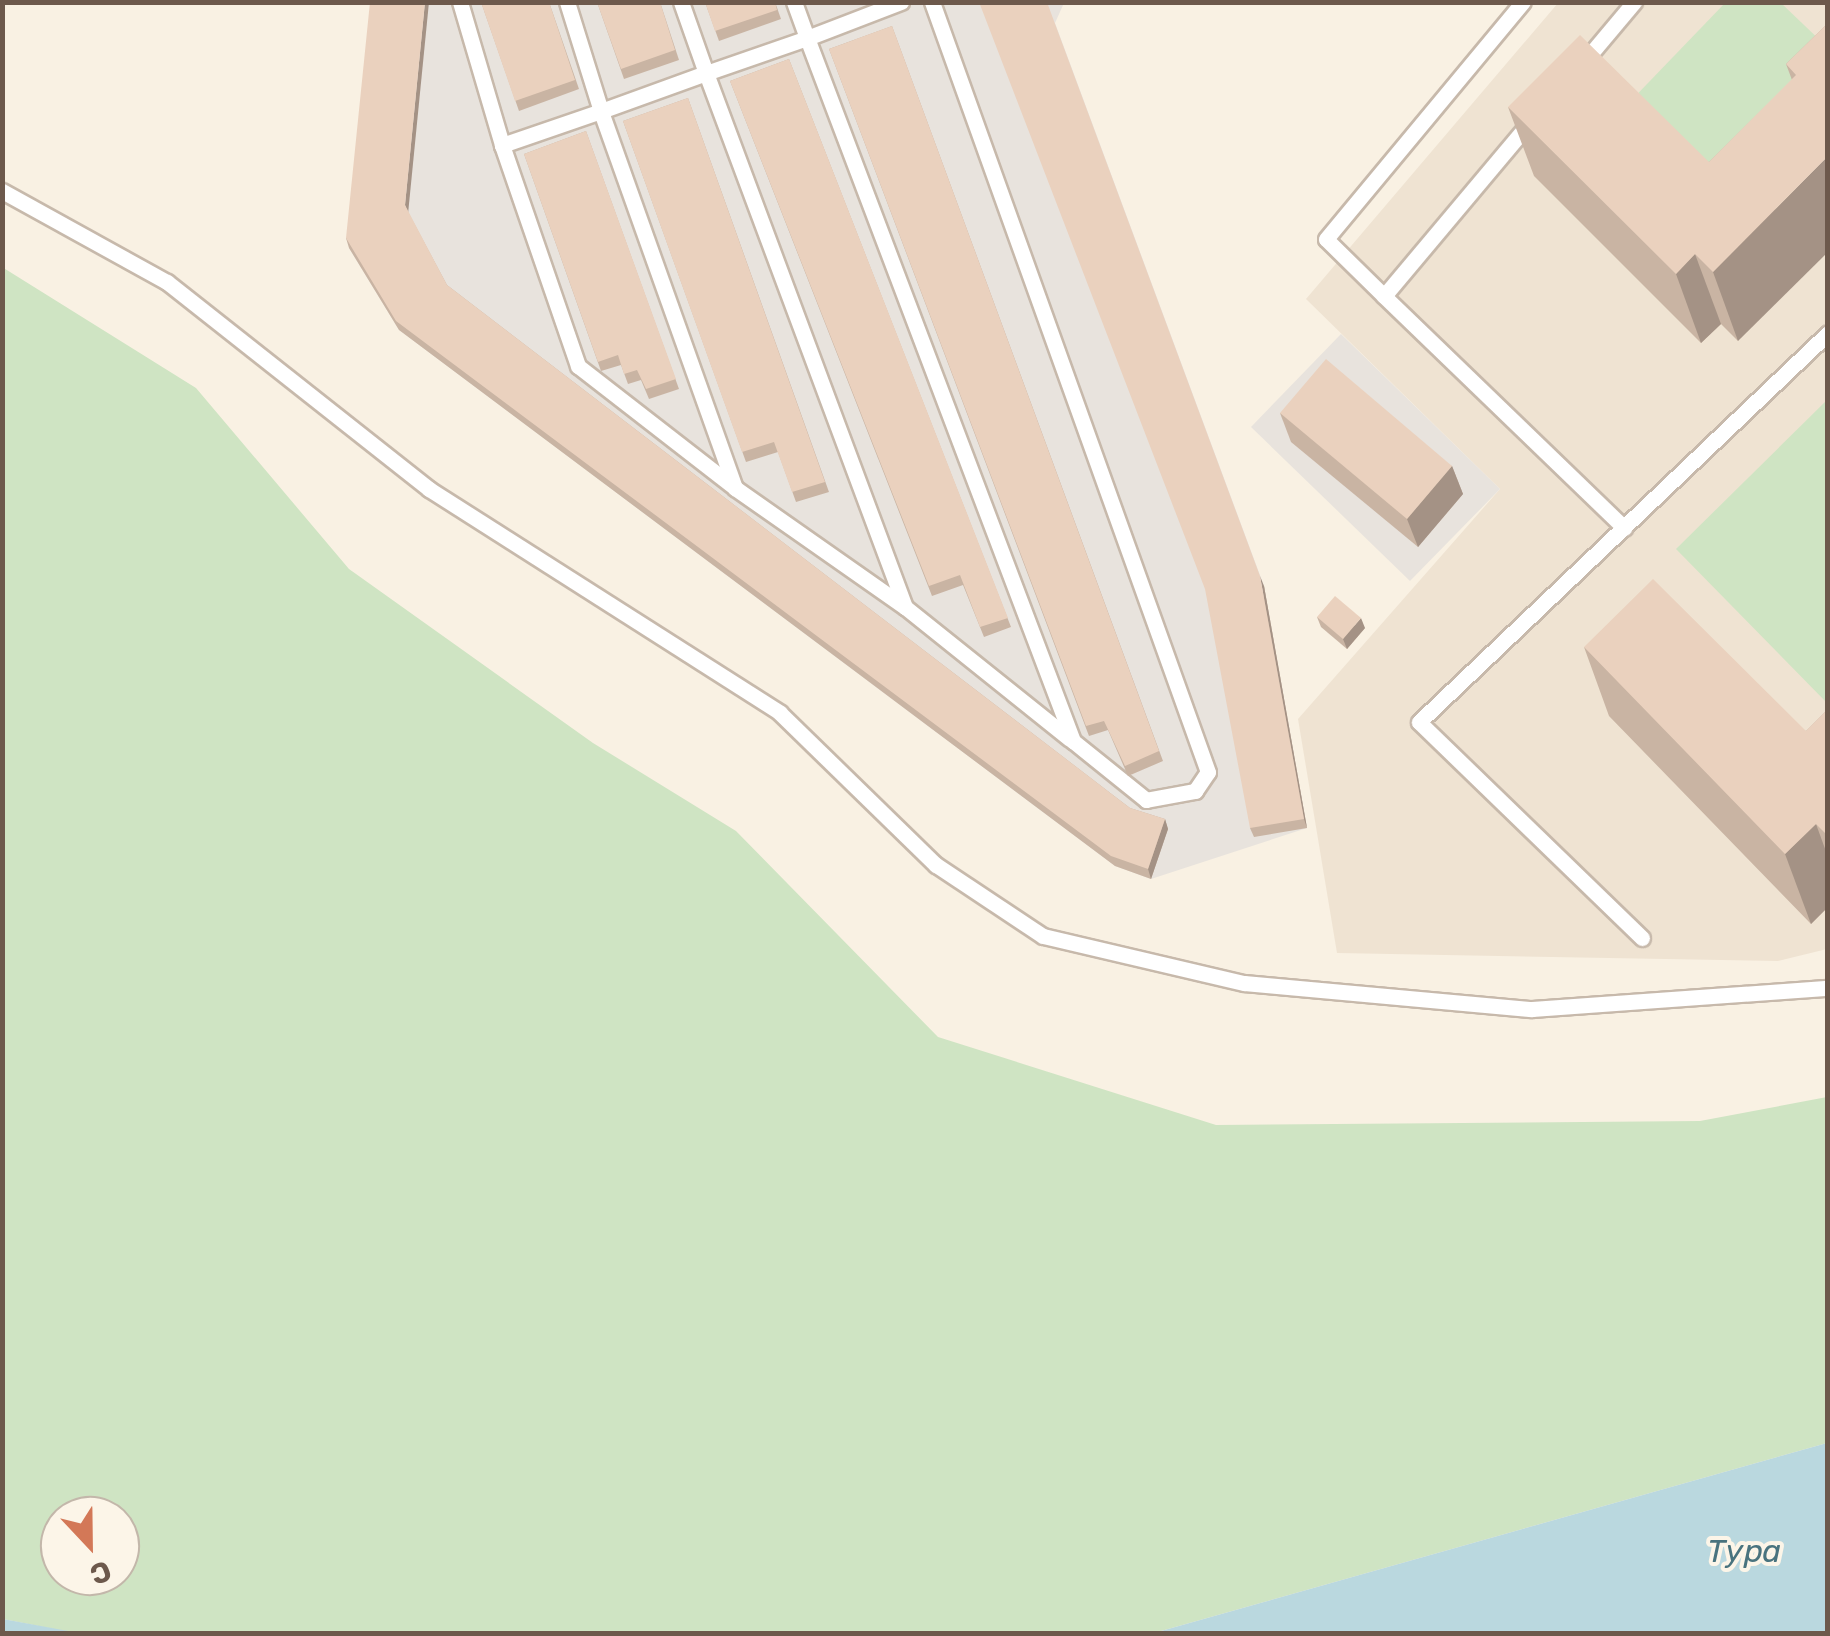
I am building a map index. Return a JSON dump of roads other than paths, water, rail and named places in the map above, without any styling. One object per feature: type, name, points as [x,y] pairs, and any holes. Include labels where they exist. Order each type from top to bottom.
[{"type":"lane","points":[[460,2],[502,145],[578,366],[735,488],[905,608],[1146,800],[1195,791],[1208,772],[932,2]]},
{"type":"lane","points":[[567,2],[601,111],[735,488]]},
{"type":"lane","points":[[681,2],[905,608]]},
{"type":"lane","points":[[794,2],[1074,741]]},
{"type":"lane","points":[[502,145],[901,2]]},
{"type":"lane","points":[[1523,2],[1326,239],[1624,528]]},
{"type":"lane","points":[[1573,74],[1634,2]]},
{"type":"lane","points":[[1384,296],[1548,102]]},
{"type":"lane","points":[[2,192],[167,282],[429,489],[780,713],[936,865],[1043,936],[1244,983],[1532,1009],[1828,988]]},
{"type":"lane","points":[[1642,938],[1419,722],[1828,333]]},
{"type":"water","name":"Тура","points":[[1827,1443],[1827,1633],[1075,1633],[1161,1631]]},
{"type":"water","points":[[3,1619],[79,1633],[3,1633]]}]
